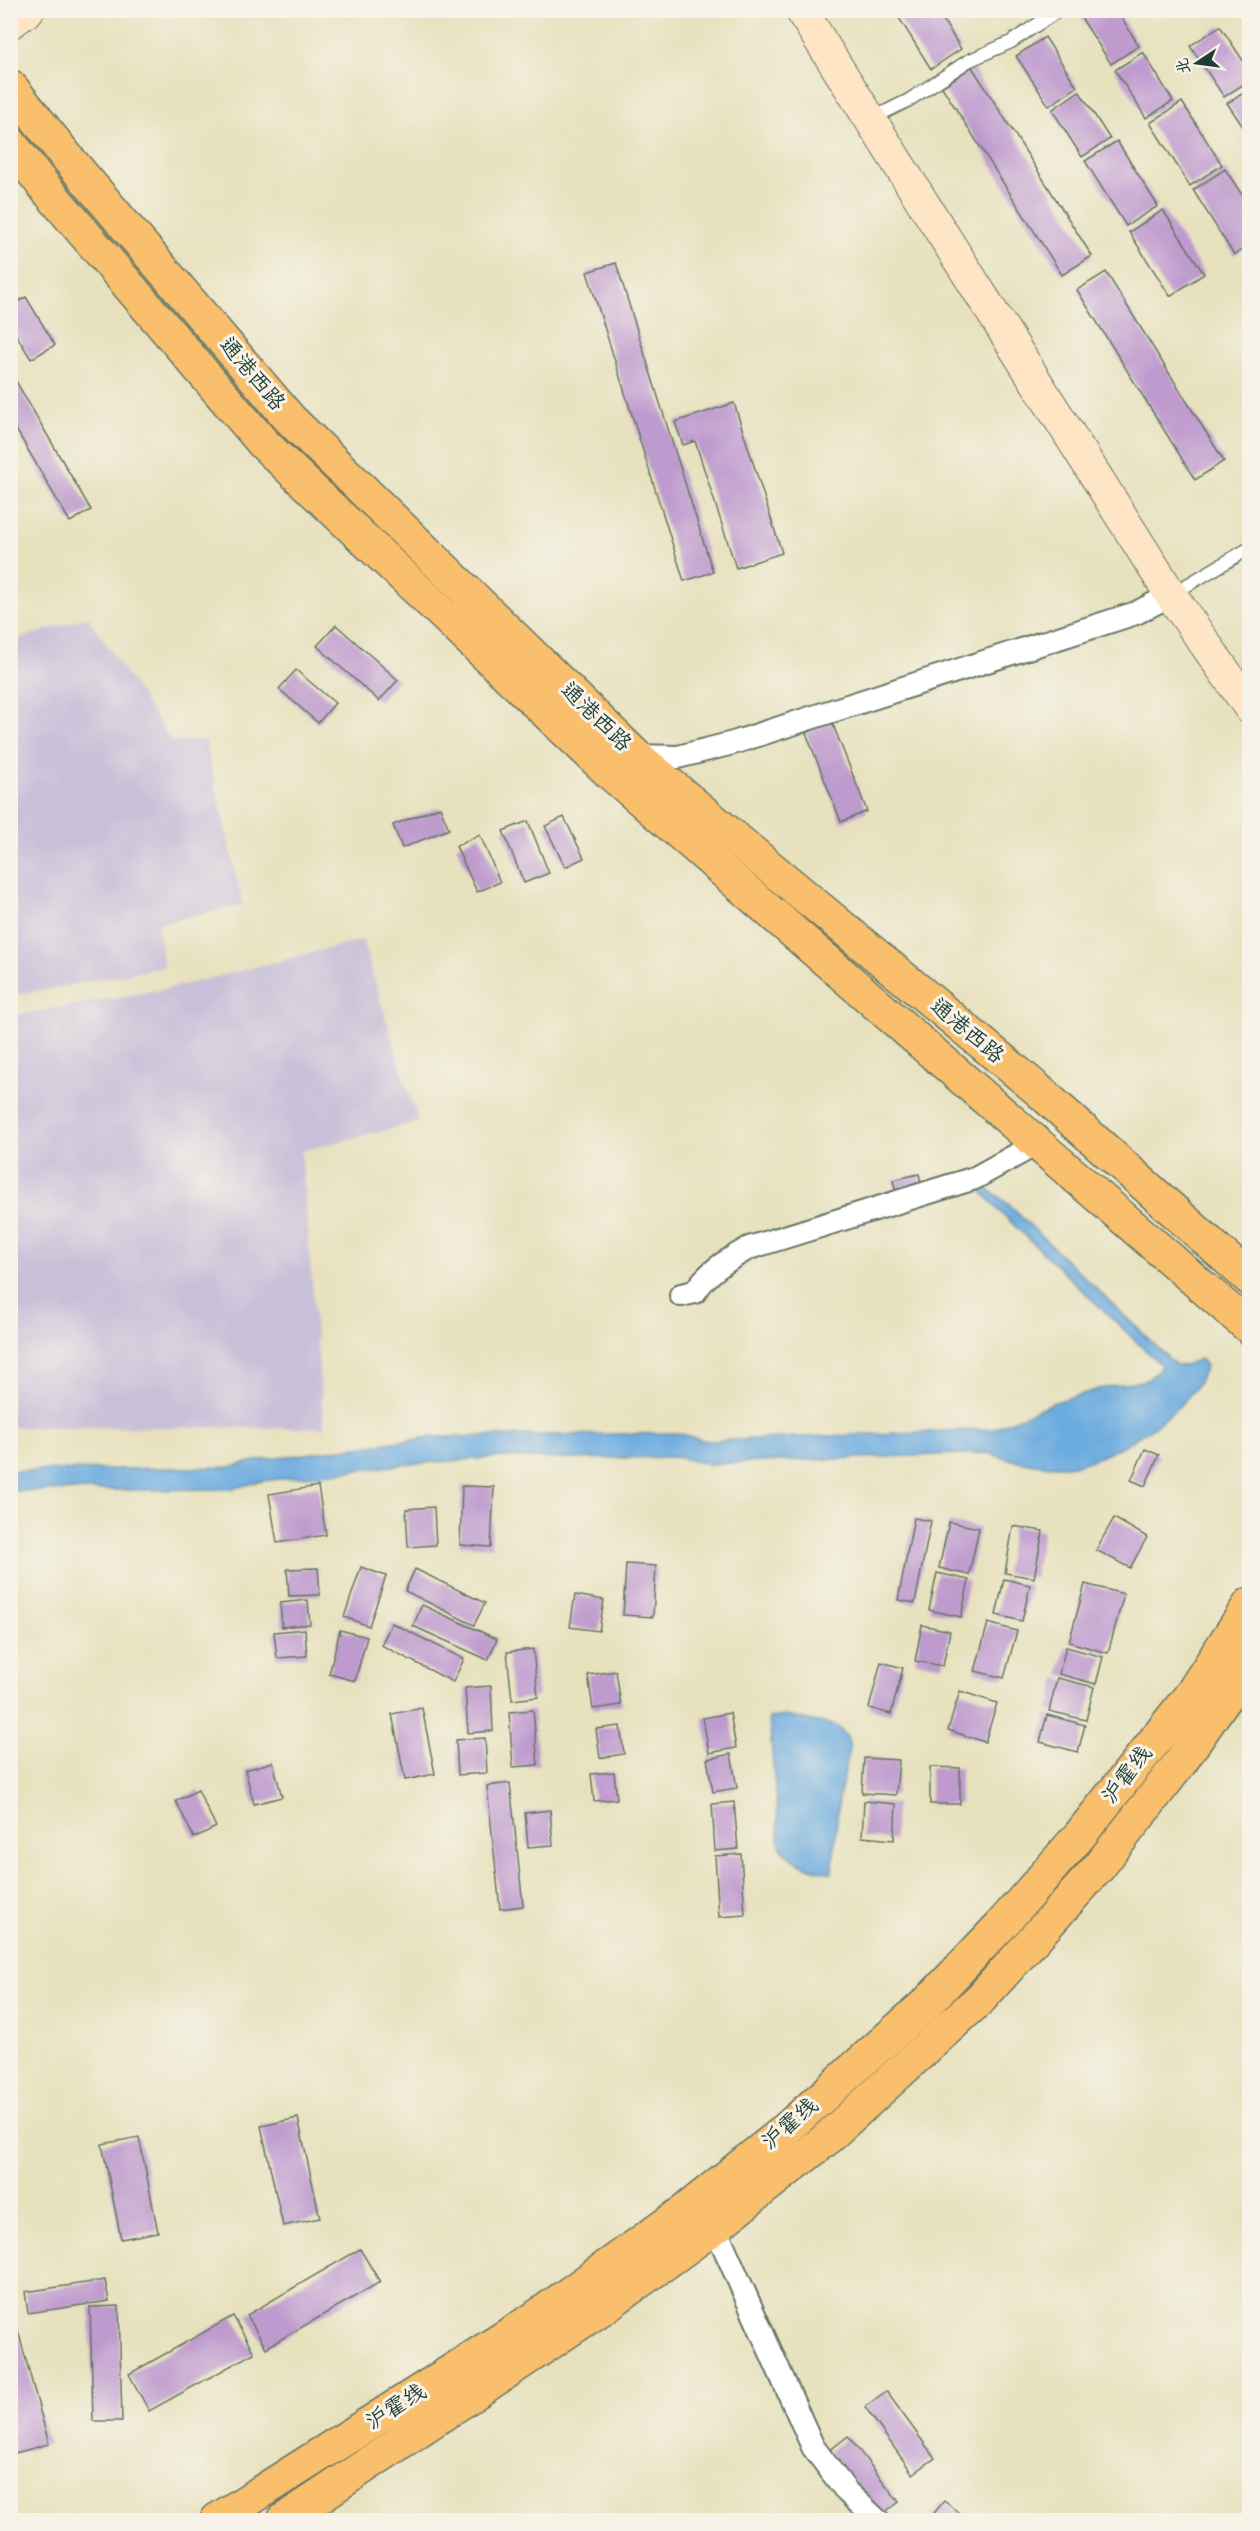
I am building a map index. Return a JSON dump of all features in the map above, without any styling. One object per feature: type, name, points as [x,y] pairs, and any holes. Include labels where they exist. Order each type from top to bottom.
[{"type":"highway","name":"通港西路","points":[[10,86],[71,162],[290,419],[636,756],[1036,1088],[1249,1278]]},
{"type":"highway","name":"通港西路","points":[[10,143],[264,444],[609,772],[1250,1328]]},
{"type":"highway","points":[[1221,1302],[1250,1344]]},
{"type":"highway","name":"沪霍线","points":[[217,2520],[535,2318],[682,2213],[783,2132],[928,2002],[1002,1924],[1080,1835],[1190,1696],[1250,1604]]},
{"type":"highway","name":"沪霍线","points":[[284,2520],[480,2392],[604,2307],[716,2227],[824,2141],[981,1998],[1098,1868],[1180,1763],[1250,1661]]},
{"type":"highway","points":[[1218,1705],[1250,1694]]},
{"type":"street","points":[[10,23],[28,10]]},
{"type":"street","points":[[801,10],[1171,595],[1250,708]]},
{"type":"street","points":[[636,756],[678,757],[733,742],[1136,613],[1171,595]]},
{"type":"street","points":[[681,1295],[695,1292],[702,1280],[723,1262],[749,1248],[975,1178],[1038,1143]]},
{"type":"street","points":[[716,2227],[813,2447],[847,2492],[877,2520]]},
{"type":"lane","points":[[870,119],[909,100],[968,61],[1011,42],[1059,10]]},
{"type":"lane","points":[[1171,595],[1250,548]]},
{"type":"shaded area","points":[[88,617],[171,741],[205,740],[243,905],[157,924],[164,967],[11,996],[11,641]]},
{"type":"shaded area","points":[[362,940],[418,1122],[301,1151],[324,1428],[11,1427],[11,1016],[175,987]]},
{"type":"water","points":[[983,1185],[1008,1204],[1176,1365],[1183,1366],[1200,1359],[1206,1365],[1196,1387],[1180,1404],[1151,1428],[1115,1450],[1097,1458],[1065,1466],[1026,1463],[988,1453],[708,1464],[676,1457],[567,1459],[501,1457],[410,1464],[262,1481],[231,1489],[11,1491],[11,1471],[229,1467],[260,1460],[432,1437],[678,1433],[707,1441],[994,1429],[1052,1403],[1099,1389],[1148,1380],[1162,1366],[999,1211],[978,1187]]},
{"type":"water","points":[[786,1716],[835,1725],[847,1736],[850,1747],[839,1799],[832,1873],[803,1865],[780,1846],[769,1718]]},
{"type":"building","points":[[894,10],[937,10],[961,49],[931,69]]},
{"type":"building","points":[[1088,10],[1117,10],[1139,46],[1111,64],[1080,16]]},
{"type":"building","points":[[1220,26],[1250,71],[1250,80],[1224,97],[1190,46]]},
{"type":"building","points":[[1045,37],[1077,87],[1049,106],[1016,56]]},
{"type":"building","points":[[1143,52],[1173,101],[1146,118],[1115,70]]},
{"type":"building","points":[[972,67],[1092,256],[1062,275],[942,87]]},
{"type":"building","points":[[1250,89],[1250,137],[1227,103]]},
{"type":"building","points":[[1079,91],[1110,139],[1082,157],[1052,110]]},
{"type":"building","points":[[1182,102],[1222,165],[1190,186],[1150,123]]},
{"type":"building","points":[[1117,141],[1158,206],[1126,226],[1085,161]]},
{"type":"building","points":[[1225,169],[1250,207],[1250,245],[1234,255],[1193,190]]},
{"type":"building","points":[[1163,210],[1204,274],[1170,296],[1129,232]]},
{"type":"building","points":[[616,263],[713,572],[684,581],[587,272]]},
{"type":"building","points":[[1106,272],[1224,461],[1195,480],[1077,290]]},
{"type":"building","points":[[26,297],[55,345],[31,359],[10,325],[10,306]]},
{"type":"building","points":[[10,371],[91,510],[70,522],[10,419]]},
{"type":"building","points":[[734,403],[782,553],[736,568],[695,441],[683,445],[675,422]]},
{"type":"building","points":[[336,625],[398,680],[379,701],[317,646]]},
{"type":"building","points":[[296,670],[335,703],[318,723],[279,689]]},
{"type":"building","points":[[832,722],[867,811],[841,822],[806,733]]},
{"type":"building","points":[[440,807],[449,829],[402,848],[393,825]]},
{"type":"building","points":[[564,817],[584,858],[565,867],[545,826]]},
{"type":"building","points":[[528,821],[549,873],[524,883],[503,831]]},
{"type":"building","points":[[480,835],[500,882],[477,892],[456,846]]},
{"type":"building","points":[[919,1174],[922,1187],[896,1193],[893,1180]]},
{"type":"building","points":[[1145,1449],[1159,1455],[1145,1486],[1131,1480]]},
{"type":"building","points":[[318,1486],[326,1535],[277,1543],[269,1494]]},
{"type":"building","points":[[462,1486],[494,1487],[491,1547],[460,1545]]},
{"type":"building","points":[[434,1507],[436,1545],[408,1547],[406,1509]]},
{"type":"building","points":[[914,1518],[931,1521],[915,1603],[898,1600]]},
{"type":"building","points":[[1114,1518],[1147,1537],[1130,1568],[1096,1550]]},
{"type":"building","points":[[949,1522],[979,1528],[969,1575],[939,1568]]},
{"type":"building","points":[[1013,1526],[1043,1531],[1034,1578],[1005,1573]]},
{"type":"building","points":[[626,1564],[656,1566],[653,1617],[623,1615]]},
{"type":"building","points":[[361,1567],[386,1576],[369,1626],[344,1617]]},
{"type":"building","points":[[318,1568],[320,1595],[289,1596],[287,1569]]},
{"type":"building","points":[[415,1569],[485,1603],[474,1625],[405,1591]]},
{"type":"building","points":[[937,1573],[969,1580],[961,1617],[929,1610]]},
{"type":"building","points":[[1004,1579],[1030,1585],[1022,1621],[996,1615]]},
{"type":"building","points":[[1085,1584],[1124,1594],[1108,1653],[1069,1642]]},
{"type":"building","points":[[575,1595],[604,1600],[599,1631],[570,1627]]},
{"type":"building","points":[[308,1600],[310,1624],[282,1627],[280,1603]]},
{"type":"building","points":[[422,1605],[497,1639],[488,1660],[413,1626]]},
{"type":"building","points":[[392,1623],[464,1659],[453,1682],[381,1645]]},
{"type":"building","points":[[988,1623],[1017,1631],[1004,1678],[975,1671]]},
{"type":"building","points":[[922,1625],[950,1631],[943,1666],[915,1661]]},
{"type":"building","points":[[305,1629],[307,1656],[277,1658],[274,1632]]},
{"type":"building","points":[[340,1630],[367,1637],[355,1681],[329,1674]]},
{"type":"building","points":[[1066,1647],[1103,1657],[1096,1684],[1059,1674]]},
{"type":"building","points":[[533,1649],[538,1697],[512,1700],[507,1652]]},
{"type":"building","points":[[881,1662],[903,1668],[891,1714],[869,1708]]},
{"type":"building","points":[[616,1671],[621,1705],[593,1709],[588,1675]]},
{"type":"building","points":[[1057,1678],[1094,1687],[1086,1720],[1049,1711]]},
{"type":"building","points":[[491,1686],[493,1731],[468,1733],[465,1688]]},
{"type":"building","points":[[960,1691],[997,1703],[985,1742],[948,1730]]},
{"type":"building","points":[[422,1708],[435,1774],[405,1780],[392,1714]]},
{"type":"building","points":[[533,1710],[538,1765],[513,1767],[509,1712]]},
{"type":"building","points":[[730,1713],[736,1748],[709,1753],[703,1718]]},
{"type":"building","points":[[1047,1715],[1085,1725],[1078,1752],[1040,1742]]},
{"type":"building","points":[[620,1726],[624,1754],[600,1758],[596,1729]]},
{"type":"building","points":[[485,1738],[487,1773],[458,1775],[456,1740]]},
{"type":"building","points":[[731,1754],[737,1788],[713,1792],[707,1759]]},
{"type":"building","points":[[864,1758],[899,1760],[896,1795],[862,1793]]},
{"type":"building","points":[[273,1762],[282,1797],[254,1804],[245,1770]]},
{"type":"building","points":[[930,1767],[960,1768],[960,1804],[930,1804]]},
{"type":"building","points":[[614,1772],[617,1799],[594,1801],[591,1774]]},
{"type":"building","points":[[510,1783],[523,1906],[500,1909],[487,1786]]},
{"type":"building","points":[[198,1790],[216,1827],[194,1838],[176,1801]]},
{"type":"building","points":[[864,1801],[896,1804],[894,1840],[862,1837]]},
{"type":"building","points":[[734,1802],[738,1849],[715,1851],[712,1804]]},
{"type":"building","points":[[550,1810],[553,1845],[528,1847],[525,1813]]},
{"type":"building","points":[[741,1854],[745,1915],[719,1917],[715,1856]]},
{"type":"building","points":[[298,2118],[320,2218],[283,2226],[261,2126]]},
{"type":"building","points":[[139,2137],[158,2232],[121,2239],[102,2144]]},
{"type":"building","points":[[360,2249],[380,2282],[266,2348],[247,2315]]},
{"type":"building","points":[[105,2280],[109,2301],[28,2313],[25,2292]]},
{"type":"building","points":[[119,2306],[122,2421],[93,2421],[90,2307]]},
{"type":"building","points":[[233,2316],[254,2353],[149,2411],[129,2374]]},
{"type":"building","points":[[17,2327],[49,2444],[15,2453],[10,2435],[10,2329]]},
{"type":"building","points":[[886,2391],[935,2458],[913,2474],[865,2407]]},
{"type":"building","points":[[848,2436],[899,2502],[880,2517],[829,2451]]},
{"type":"building","points":[[944,2501],[968,2520],[936,2520],[931,2517]]}]
